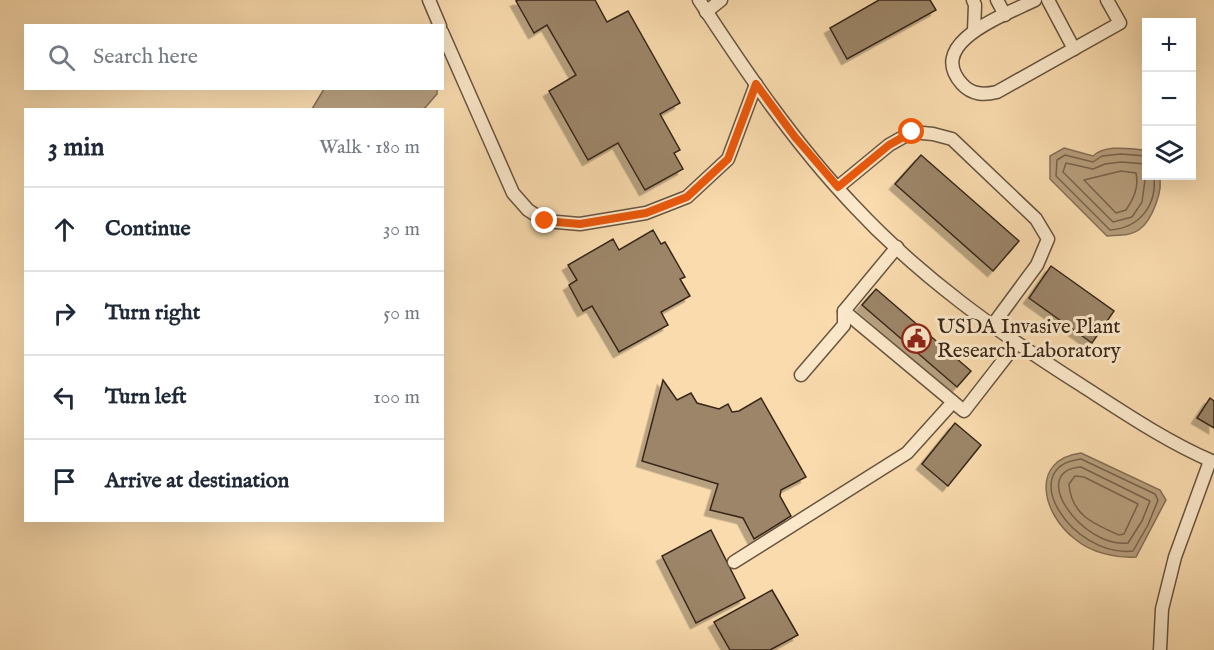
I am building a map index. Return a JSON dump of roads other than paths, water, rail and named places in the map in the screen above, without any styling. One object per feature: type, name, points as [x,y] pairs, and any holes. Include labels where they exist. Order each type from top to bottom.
[{"type":"lane","points":[[429,0],[439,24]]},
{"type":"lane","points":[[699,0],[795,137],[838,187],[933,281],[1016,344],[1125,414],[1212,461],[1175,557],[1162,609],[1160,650]]},
{"type":"lane","points":[[706,12],[721,0]]},
{"type":"lane","points":[[973,0],[975,5],[974,31]]},
{"type":"lane","points":[[997,0],[1005,15]]},
{"type":"lane","points":[[1035,0],[974,31],[958,44],[954,71],[961,83],[970,91],[986,95],[997,92],[1120,23],[1107,0]]},
{"type":"lane","points":[[1048,0],[1074,49]]},
{"type":"lane","points":[[444,37],[513,193],[528,210],[545,221],[580,224],[646,213],[687,197],[728,159],[756,84]]},
{"type":"lane","points":[[838,187],[889,145],[912,132],[952,139],[1036,219],[1048,238],[1036,265],[992,326]]},
{"type":"lane","points":[[801,375],[844,325],[844,311],[897,247]]},
{"type":"lane","points":[[844,311],[964,411],[1016,344]]},
{"type":"lane","points":[[734,562],[907,453],[953,402]]},
{"type":"water","points":[[323,90],[437,90],[437,94],[425,108],[313,108]]},
{"type":"water","points":[[1064,148],[1093,156],[1098,152],[1111,149],[1142,150],[1142,180],[1160,180],[1160,182],[1156,204],[1149,219],[1133,233],[1107,236],[1050,179],[1050,156]]},
{"type":"water","points":[[1081,453],[1160,490],[1166,500],[1136,557],[1120,557],[1088,548],[1075,539],[1055,516],[1046,489],[1048,477],[1053,466],[1064,458]]},
{"type":"place","name":"USDA Invasive Plant Research Laboratory","points":[[916,338]]}]
